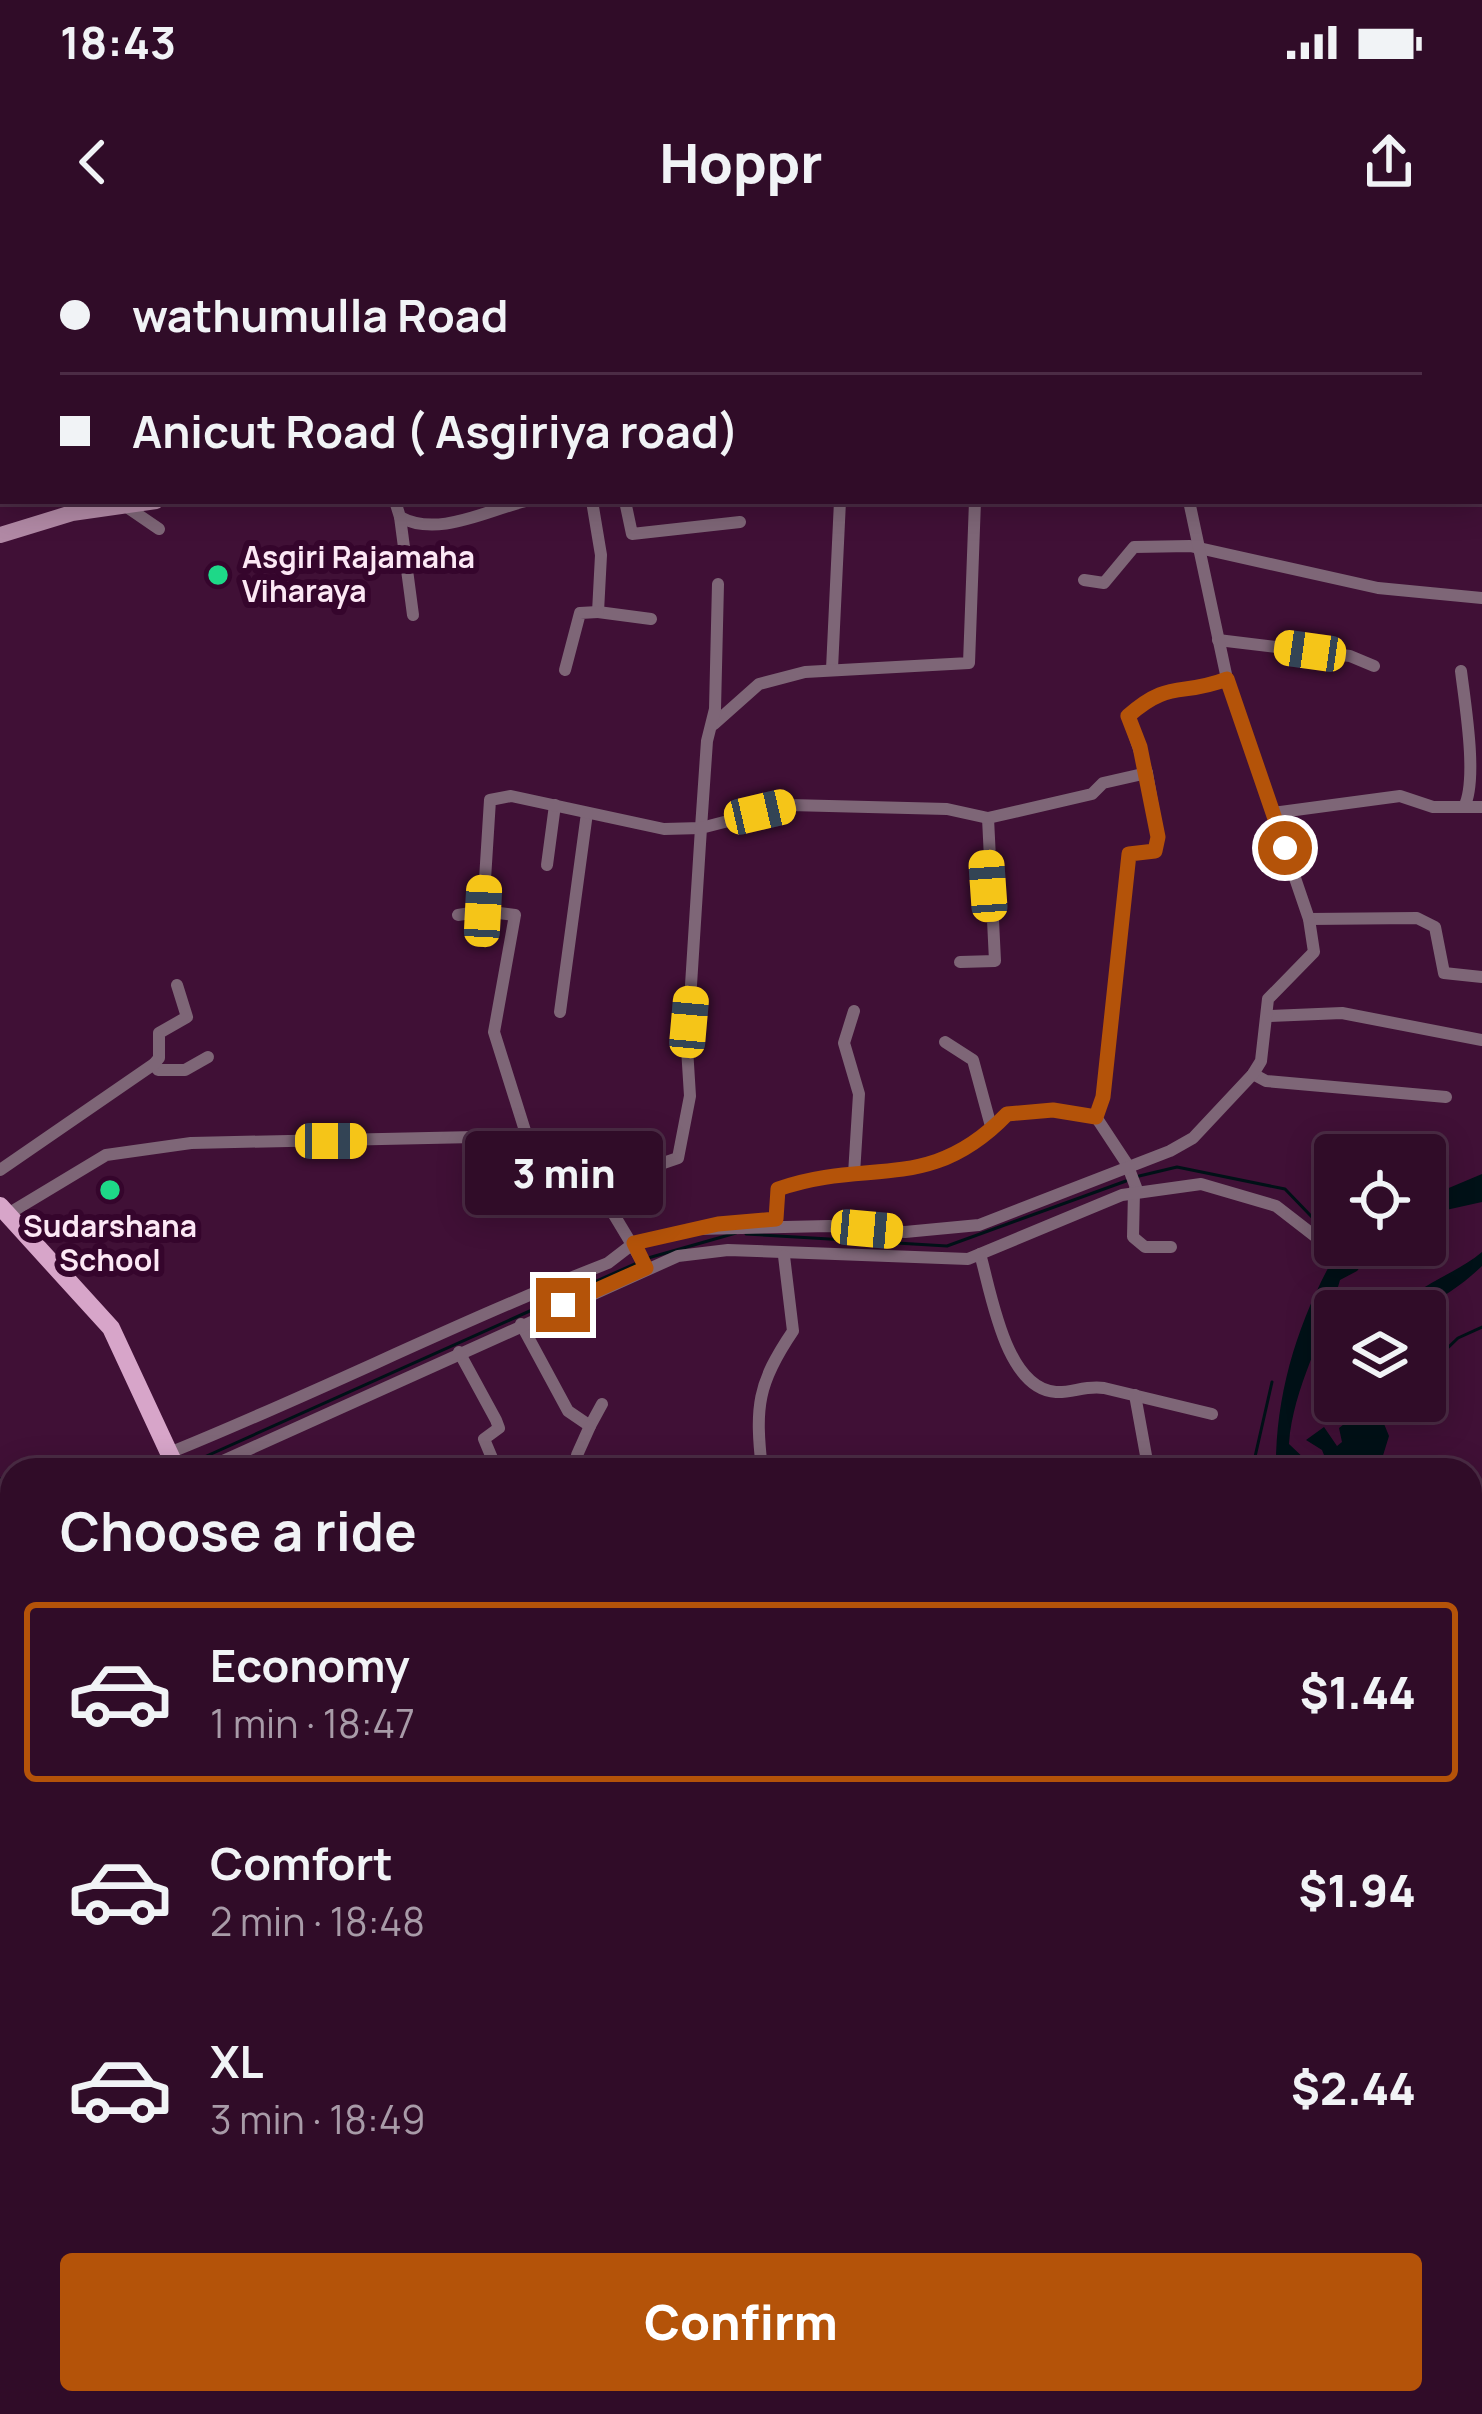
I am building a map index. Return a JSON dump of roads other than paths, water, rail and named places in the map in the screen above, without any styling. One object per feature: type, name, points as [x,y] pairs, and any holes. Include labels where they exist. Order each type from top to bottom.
[{"type":"main road","points":[[4,1210],[111,1328],[171,1458]]},
{"type":"street","points":[[0,535],[72,513],[132,504]]},
{"type":"street","points":[[396,504],[413,615]]},
{"type":"street","points":[[400,517],[411,524],[464,521],[517,504]]},
{"type":"street","points":[[592,504],[601,555],[598,612]]},
{"type":"street","points":[[626,504],[632,534],[740,522]]},
{"type":"street","points":[[832,669],[840,504]]},
{"type":"street","points":[[713,725],[759,684],[832,669],[972,661],[975,504]]},
{"type":"street","points":[[181,1458],[411,1344],[608,1263],[706,1251],[968,1259],[1133,1180],[1193,1138],[1261,1061],[1277,984],[1311,961],[1309,919],[1227,679],[1190,504]]},
{"type":"street","points":[[124,505],[159,529]]},
{"type":"street","points":[[1084,580],[1104,583],[1134,547],[1175,544],[1378,588],[1482,598]]},
{"type":"street","points":[[599,1185],[678,1158],[690,1096],[687,1048],[707,741],[713,725],[718,584]]},
{"type":"street","points":[[565,670],[580,613],[651,619]]},
{"type":"street","points":[[1218,640],[1350,656],[1374,666]]},
{"type":"street","points":[[1462,671],[1469,763],[1464,807]]},
{"type":"street","points":[[1171,1247],[1140,1246],[1133,1238],[1133,1180],[1096,1117],[1103,1097],[1129,854],[1155,851],[1158,837],[1147,773],[1128,716],[1156,692],[1206,687],[1227,679]]},
{"type":"street","points":[[483,911],[490,800],[511,796],[546,801],[664,829],[701,828],[790,805],[947,809],[988,818],[1092,794],[1103,782],[1147,773]]},
{"type":"street","points":[[1274,813],[1400,796],[1433,807],[1482,807]]},
{"type":"street","points":[[546,801],[547,865]]},
{"type":"street","points":[[560,1012],[587,813]]},
{"type":"street","points":[[960,962],[995,961],[988,818]]},
{"type":"street","points":[[458,914],[515,915],[494,1032],[526,1137]]},
{"type":"street","points":[[1309,919],[1417,918],[1435,927],[1444,973],[1482,977]]},
{"type":"street","points":[[0,1170],[154,1064],[159,1058],[159,1033],[187,1018],[177,985]]},
{"type":"street","points":[[854,1011],[844,1043],[859,1094],[854,1174]]},
{"type":"street","points":[[1268,1016],[1342,1013],[1482,1040]]},
{"type":"street","points":[[945,1042],[973,1060],[992,1130]]},
{"type":"street","points":[[154,1064],[158,1070],[185,1070],[208,1057]]},
{"type":"street","points":[[1253,1074],[1266,1081],[1447,1097]]},
{"type":"street","points":[[229,1458],[521,1324],[696,1229],[776,1219],[778,1189],[854,1174],[935,1166],[992,1130],[1007,1114],[1053,1110],[1096,1117]]},
{"type":"street","points":[[4,1210],[106,1156],[191,1143],[566,1135],[641,1257]]},
{"type":"street","points":[[696,1229],[829,1226],[905,1232],[979,1225],[1133,1180],[1201,1184],[1276,1206],[1314,1235]]},
{"type":"street","points":[[980,1254],[1002,1339],[1027,1375],[1057,1392],[1086,1385],[1212,1414]]},
{"type":"street","points":[[761,1458],[758,1400],[769,1366],[793,1331],[784,1256]]},
{"type":"street","points":[[521,1324],[568,1411],[590,1426]]},
{"type":"street","points":[[459,1352],[499,1428],[484,1439],[492,1458]]},
{"type":"street","points":[[1136,1395],[1146,1458]]},
{"type":"street","points":[[577,1455],[602,1404]]},
{"type":"waterway","points":[[1135,1177],[1177,1167],[1285,1189],[1314,1219]]},
{"type":"waterway","points":[[746,1234],[947,1246],[1126,1181]]},
{"type":"waterway","points":[[648,1258],[736,1233]]},
{"type":"waterway","points":[[202,1458],[639,1262]]},
{"type":"waterway","points":[[1446,1350],[1482,1327]]},
{"type":"waterway","points":[[1255,1458],[1272,1382]]},
{"type":"place","name":"Asgiri Rajamaha Viharaya","points":[[218,575]]},
{"type":"place","name":"Sudarshana School","points":[[110,1190]]}]
